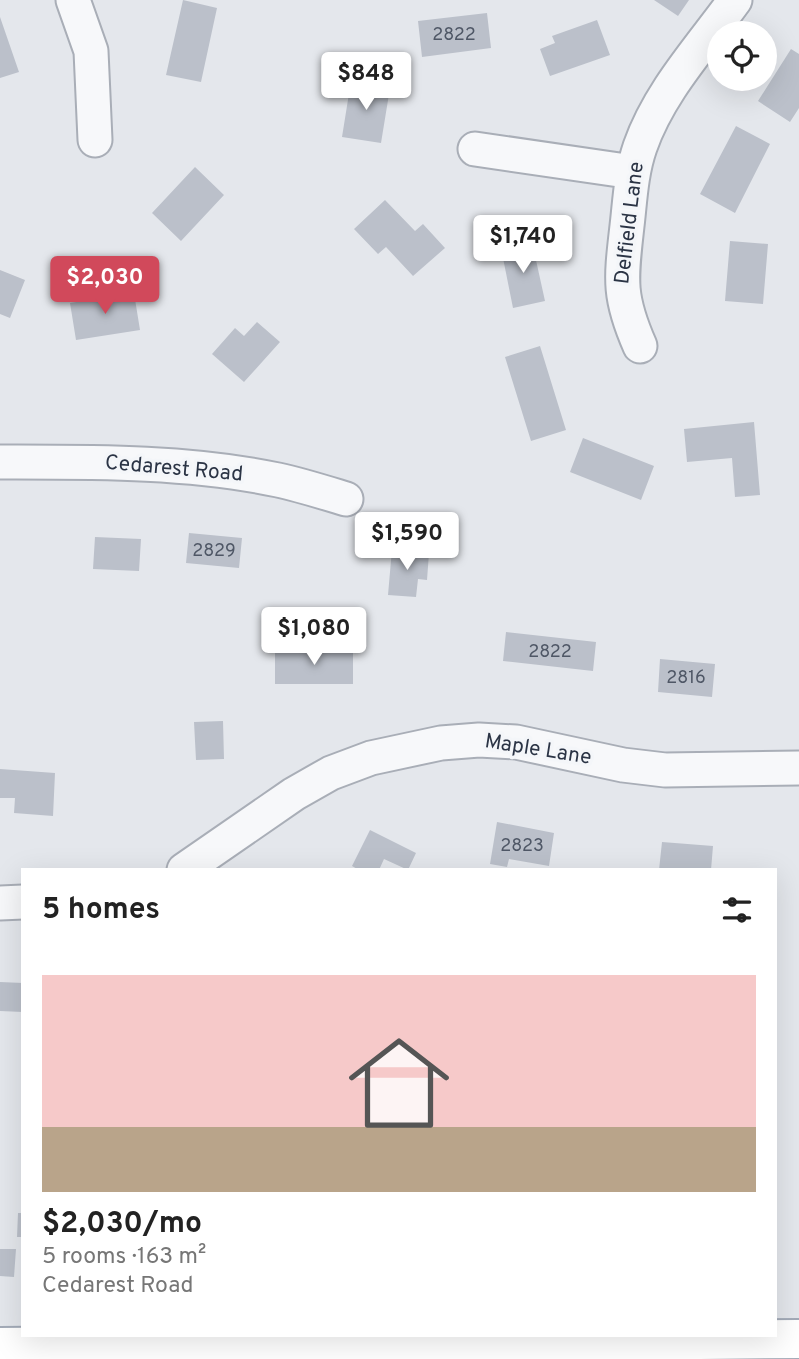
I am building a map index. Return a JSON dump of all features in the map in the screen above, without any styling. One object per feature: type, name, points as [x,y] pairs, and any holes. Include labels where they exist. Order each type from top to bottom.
[{"type":"main road","points":[[14,1351],[539,1339],[650,1350],[688,1350],[799,1339]]},
{"type":"street","points":[[73,0],[91,51],[95,140]]},
{"type":"street","name":"Delfield Lane","points":[[640,346],[628,320],[622,298],[621,274],[633,172],[652,116],[735,0]]},
{"type":"street","points":[[475,149],[633,172]]},
{"type":"street","name":"Cedarest Road","points":[[0,462],[98,462],[194,468],[277,479],[346,499]]},
{"type":"street","name":"Maple Lane","points":[[187,868],[294,794],[331,774],[371,758],[441,743],[479,740],[516,742],[623,765],[665,770],[799,768]]},
{"type":"street","points":[[0,903],[21,902]]},
{"type":"building","points":[[183,0],[217,8],[201,82],[166,75]]},
{"type":"building","points":[[654,0],[689,0],[678,16]]},
{"type":"building","points":[[487,13],[491,48],[422,57],[418,21]]},
{"type":"building","points":[[0,17],[19,72],[0,78]]},
{"type":"building","points":[[597,20],[610,55],[550,76],[540,49],[555,43],[552,36]]},
{"type":"building","points":[[791,49],[799,54],[799,108],[790,122],[758,101],[764,91],[777,91],[777,71]]},
{"type":"building","points":[[351,81],[390,88],[381,143],[342,137]]},
{"type":"building","points":[[736,126],[770,144],[735,213],[700,194]]},
{"type":"building","points":[[195,167],[224,195],[181,241],[152,213]]},
{"type":"building","points":[[385,200],[415,231],[423,224],[445,248],[413,276],[386,247],[378,254],[354,229]]},
{"type":"building","points":[[730,241],[768,244],[763,304],[725,301]]},
{"type":"building","points":[[532,242],[545,301],[513,308],[501,248]]},
{"type":"building","points":[[0,270],[25,280],[10,318],[0,314]]},
{"type":"building","points":[[134,293],[140,330],[76,340],[70,303]]},
{"type":"building","points":[[257,322],[280,342],[244,382],[212,354],[235,328],[244,336]]},
{"type":"building","points":[[540,346],[566,430],[531,441],[505,357]]},
{"type":"building","points":[[754,422],[760,495],[735,497],[732,458],[687,462],[684,429]]},
{"type":"building","points":[[583,438],[654,466],[641,500],[570,472]]},
{"type":"building","points":[[189,533],[242,538],[239,568],[186,563]]},
{"type":"building","points":[[95,537],[141,539],[139,571],[93,569]]},
{"type":"building","points":[[392,549],[429,553],[427,580],[418,579],[416,597],[388,595]]},
{"type":"building","points":[[506,632],[596,642],[593,671],[503,661]]},
{"type":"building","points":[[353,650],[353,684],[275,684],[275,651]]},
{"type":"building","points":[[660,659],[715,664],[712,697],[658,692]]},
{"type":"building","points":[[223,721],[224,759],[196,760],[194,722]]},
{"type":"building","points":[[0,769],[55,773],[53,816],[14,813],[15,798],[0,798]]},
{"type":"building","points":[[497,822],[554,833],[549,866],[509,859],[507,867],[490,864]]},
{"type":"building","points":[[370,830],[416,853],[409,868],[384,859],[380,868],[352,866]]},
{"type":"building","points":[[662,842],[713,846],[711,868],[659,868]]},
{"type":"building","points":[[0,982],[21,983],[21,1012],[0,1011]]},
{"type":"building","points":[[18,1213],[21,1213],[21,1237],[17,1237]]},
{"type":"building","points":[[0,1249],[16,1249],[14,1277],[0,1276]]}]
